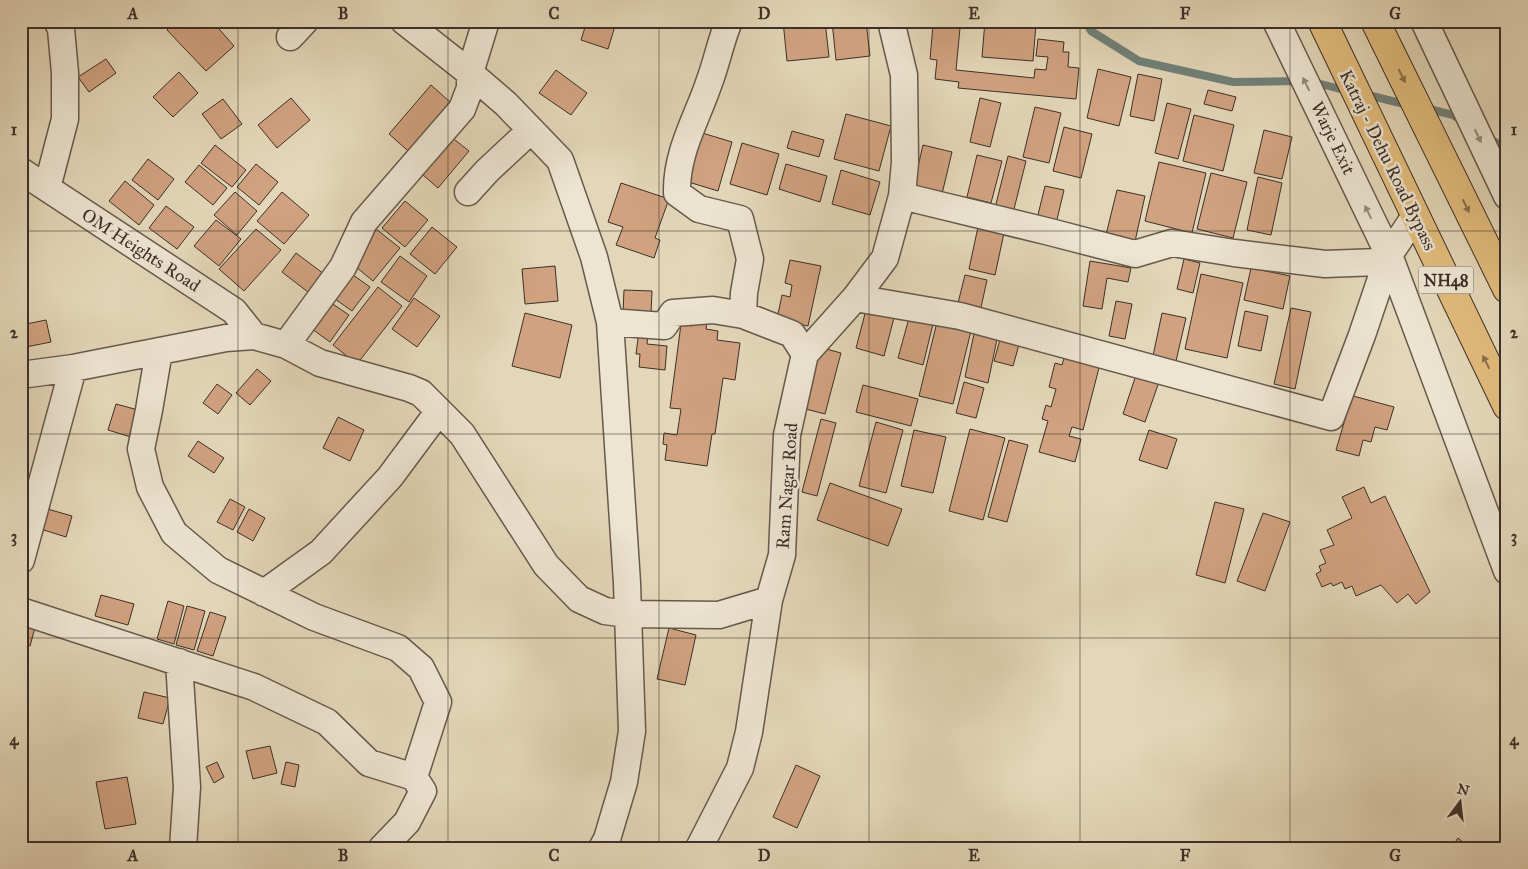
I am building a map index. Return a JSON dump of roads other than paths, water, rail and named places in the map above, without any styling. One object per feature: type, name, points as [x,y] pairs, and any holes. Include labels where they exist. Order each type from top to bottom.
[{"type":"highway","name":"NH48","points":[[1378,27],[1507,289]]},
{"type":"highway","name":"Katraj - Dehu Road Bypass","points":[[1327,32],[1507,406]]},
{"type":"street","points":[[47,188],[64,119],[65,73],[61,29],[57,21]]},
{"type":"street","points":[[404,21],[506,104],[560,160],[594,257],[610,322],[627,583],[632,731],[624,782],[602,848]]},
{"type":"street","points":[[286,345],[343,268],[364,222],[462,109],[470,88],[470,73],[486,21]]},
{"type":"street","points":[[729,21],[710,80],[681,157],[677,175],[677,194],[699,209],[740,219],[750,259],[744,293],[743,314]]},
{"type":"street","name":"Ram Nagar Road","points":[[699,848],[740,768],[749,732],[769,600],[782,555],[787,435],[805,354],[855,298],[885,258],[902,196],[905,162],[904,75],[891,21]]},
{"type":"street","points":[[1424,21],[1507,196]]},
{"type":"street","name":"Warje Exit","points":[[1281,30],[1389,256],[1507,571]]},
{"type":"street","points":[[468,192],[531,130]]},
{"type":"street","name":"OM Heights Road","points":[[21,171],[234,311],[254,336]]},
{"type":"street","points":[[902,196],[1135,254],[1172,243],[1325,264],[1378,262],[1389,256]]},
{"type":"street","points":[[855,298],[960,316],[1330,417],[1362,336],[1389,256],[1416,216]]},
{"type":"street","points":[[610,322],[664,326],[673,312],[713,310],[743,314],[792,334],[805,354]]},
{"type":"street","points":[[21,375],[73,368],[226,338],[254,336],[286,345],[320,363],[421,393],[462,434],[546,566],[579,599],[605,611],[627,614],[719,615],[769,600]]},
{"type":"street","points":[[159,351],[150,410],[141,449],[150,488],[174,532],[218,570],[314,617],[398,648],[421,668],[438,702],[414,777]]},
{"type":"street","points":[[21,560],[73,368]]},
{"type":"street","points":[[264,593],[321,552],[390,477],[439,411]]},
{"type":"street","points":[[21,611],[262,691],[327,722],[369,763],[414,777],[423,791],[407,822],[382,848]]},
{"type":"street","points":[[179,662],[187,787],[183,848]]},
{"type":"waterway","points":[[1085,21],[1091,31],[1139,61],[1233,82],[1299,81]]},
{"type":"waterway","points":[[1313,82],[1348,91]]},
{"type":"waterway","points":[[1364,94],[1408,105]]},
{"type":"waterway","points":[[1425,108],[1453,115],[1463,121]]},
{"type":"waterway","points":[[1487,137],[1503,147],[1507,155]]}]
